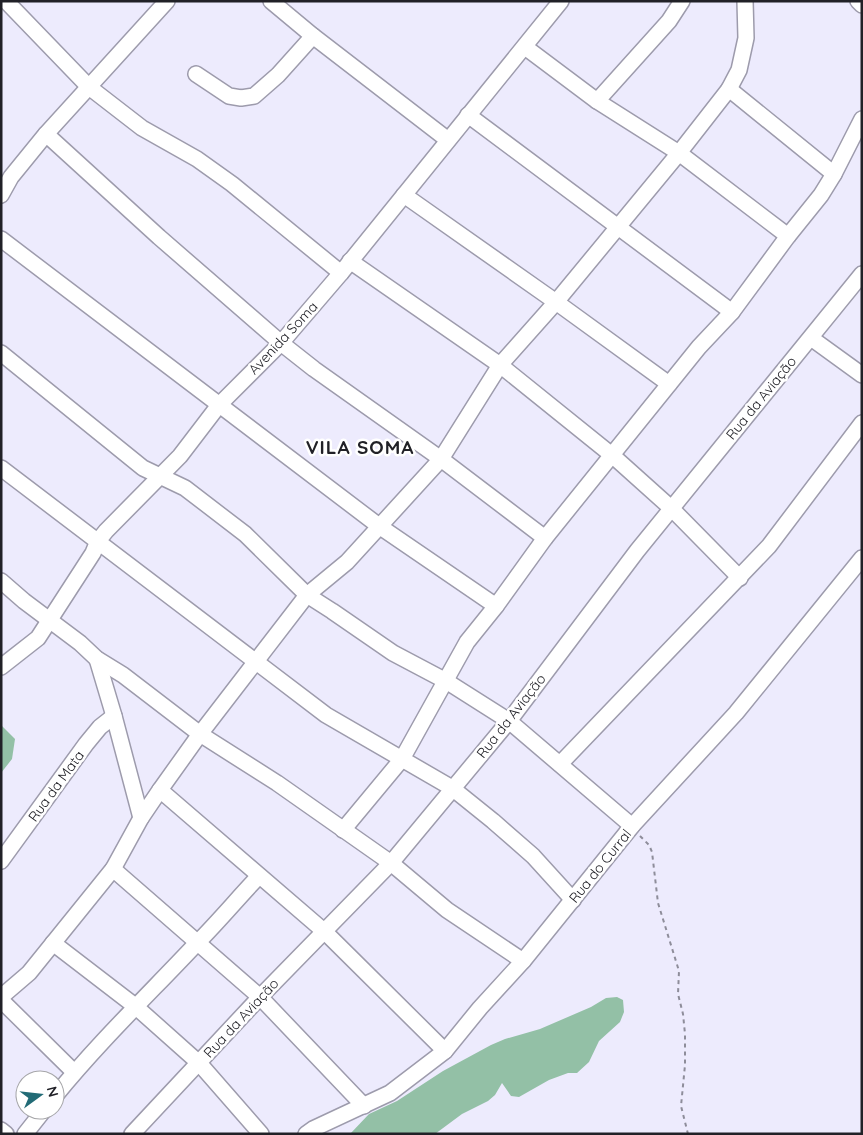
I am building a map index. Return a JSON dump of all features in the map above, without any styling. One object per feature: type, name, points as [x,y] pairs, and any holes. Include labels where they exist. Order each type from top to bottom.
[{"type":"street","points":[[6,1],[89,86],[142,128],[197,159],[345,267],[500,365],[612,456],[671,508],[740,578]]},
{"type":"street","points":[[1,195],[11,177],[46,134],[167,1]]},
{"type":"street","points":[[271,1],[313,36],[448,140]]},
{"type":"street","name":"Avenida Soma","points":[[1,667],[38,638],[93,553],[98,541],[180,456],[219,405],[281,343],[561,1]]},
{"type":"street","points":[[597,101],[669,21],[682,1]]},
{"type":"street","points":[[74,1072],[1,998],[29,973],[113,869],[141,818],[160,790],[200,734],[307,595],[346,562],[441,459],[500,365],[556,302],[679,153],[729,89],[739,70],[746,38],[745,1]]},
{"type":"street","points":[[858,1],[862,5]]},
{"type":"street","points":[[196,74],[229,96],[241,98],[254,96],[278,75],[313,36]]},
{"type":"street","points":[[525,46],[597,101],[679,153],[788,236]]},
{"type":"street","points":[[729,89],[834,174]]},
{"type":"street","points":[[468,115],[732,312]]},
{"type":"street","points":[[343,830],[402,759],[467,642],[496,606],[545,538],[699,347],[732,312],[788,236],[822,195],[862,119]]},
{"type":"street","points":[[46,134],[159,237],[281,343],[314,369],[441,459],[545,538]]},
{"type":"street","points":[[404,195],[669,384]]},
{"type":"street","points":[[1,239],[379,526],[496,606]]},
{"type":"street","name":"Rua da Aviação","points":[[132,1134],[260,997],[391,863],[509,722],[637,551],[862,274]]},
{"type":"street","points":[[811,338],[862,374]]},
{"type":"street","points":[[1,354],[143,468],[184,488],[245,534],[307,595],[393,653],[446,681],[509,722],[632,826]]},
{"type":"street","points":[[560,764],[769,546],[862,423]]},
{"type":"street","points":[[1,468],[326,715],[452,788],[533,856],[573,900]]},
{"type":"street","name":"Rua do Curral","points":[[306,1134],[390,1093],[445,1051],[480,1008],[523,961],[632,826],[736,713],[862,558]]},
{"type":"street","points":[[1,581],[24,601],[80,642],[97,659],[123,675],[200,734],[277,783],[391,863],[447,910],[523,961]]},
{"type":"street","points":[[97,659],[141,818]]},
{"type":"street","name":"Rua da Mata","points":[[1,861],[86,744],[100,727],[114,716]]},
{"type":"street","points":[[160,790],[325,932],[445,1051]]},
{"type":"street","points":[[113,869],[260,997],[364,1106]]},
{"type":"street","points":[[65,1083],[135,1006],[198,943],[259,876]]},
{"type":"street","points":[[53,943],[135,1006],[199,1063],[260,1134]]},
{"type":"street","points":[[24,1134],[36,1120]]},
{"type":"street","points":[[1,1130],[6,1134]]},
{"type":"path","points":[[632,826],[649,845],[652,852],[658,903],[679,971],[678,994],[685,1034],[685,1065],[681,1106],[688,1134]]},
{"type":"green space","points":[[1,725],[15,739],[12,759],[1,773]]},
{"type":"green space","points":[[617,997],[623,1000],[624,1012],[620,1022],[599,1041],[589,1062],[577,1073],[568,1073],[549,1080],[519,1097],[511,1096],[502,1083],[495,1095],[488,1101],[462,1114],[435,1134],[350,1134],[369,1114],[397,1101],[443,1071],[491,1045],[540,1029],[591,1007],[606,998]]},
{"type":"district","name":"VILA SOMA","points":[[360,447]]}]
